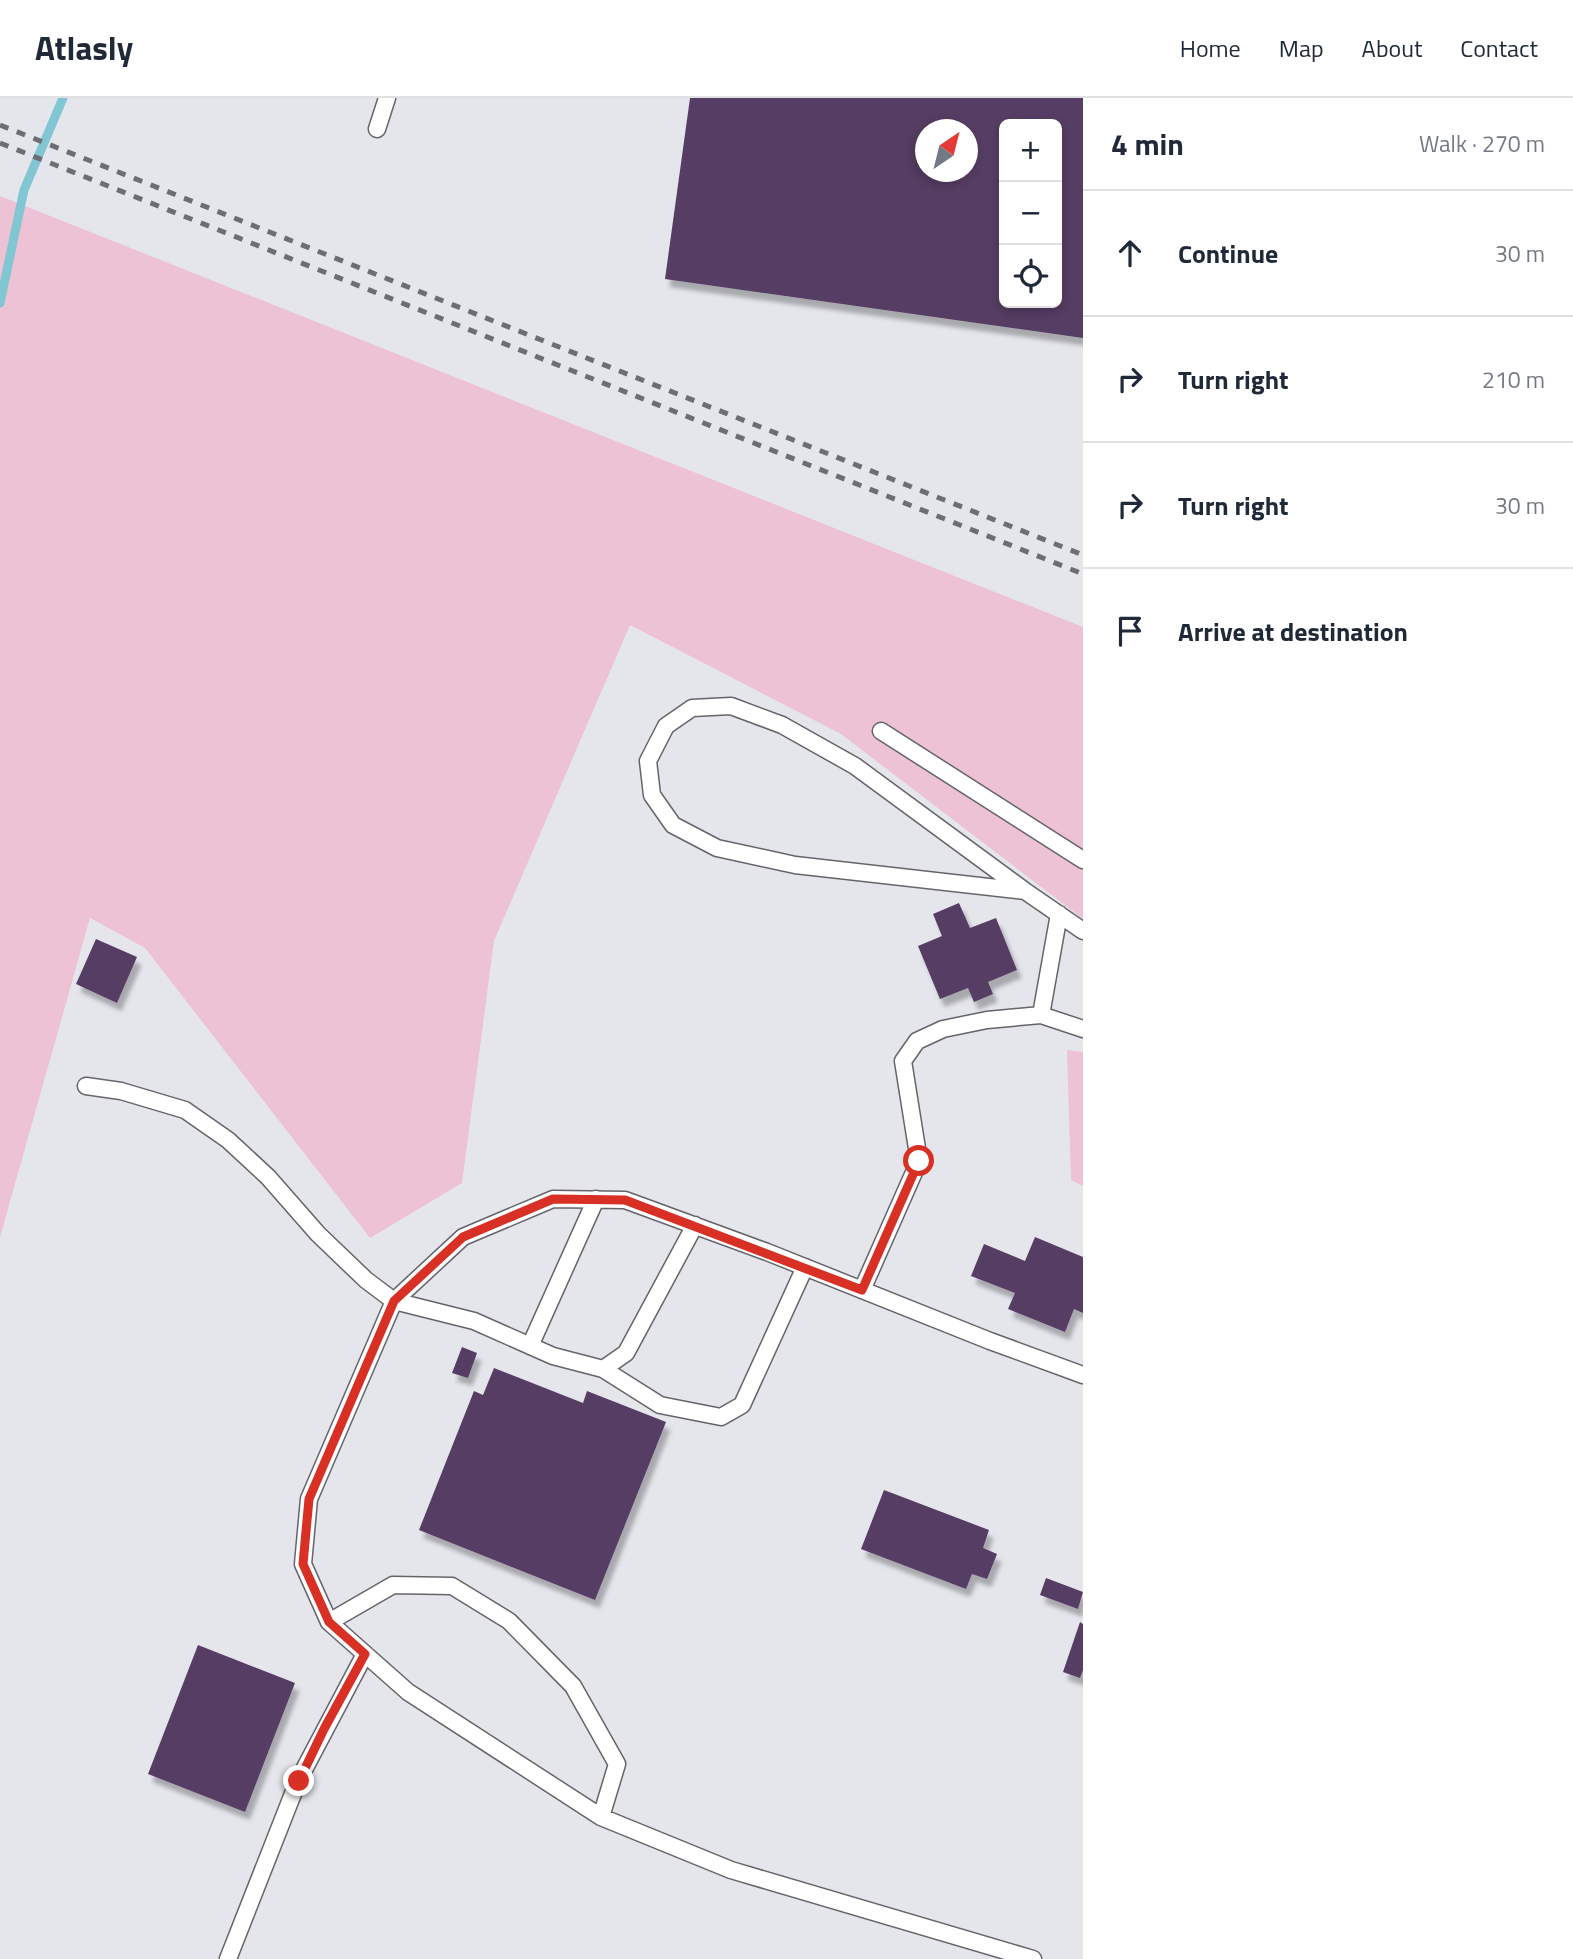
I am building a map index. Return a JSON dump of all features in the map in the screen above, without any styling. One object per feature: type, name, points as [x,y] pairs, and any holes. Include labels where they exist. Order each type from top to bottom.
[{"type":"lane","points":[[377,129],[387,98]]},
{"type":"lane","points":[[1025,891],[795,865],[717,848],[673,825],[652,795],[648,761],[666,726],[692,708],[731,706],[782,725],[855,766],[1083,931]]},
{"type":"lane","points":[[881,731],[1083,860]]},
{"type":"lane","points":[[1041,1015],[1059,915]]},
{"type":"lane","points":[[862,1290],[919,1161],[903,1061],[917,1041],[943,1030],[987,1020],[1041,1015],[1083,1030]]},
{"type":"lane","points":[[86,1086],[121,1091],[185,1110],[228,1140],[268,1177],[318,1234],[366,1280],[394,1301],[474,1321],[552,1356],[603,1369],[660,1405],[721,1417],[742,1405],[805,1267]]},
{"type":"lane","points":[[1033,1959],[732,1870],[601,1818],[408,1692],[329,1622],[303,1564],[309,1499],[394,1301],[463,1237],[553,1199],[625,1200],[1083,1375]]},
{"type":"lane","points":[[530,1346],[596,1199]]},
{"type":"lane","points":[[603,1369],[626,1353],[695,1225]]},
{"type":"lane","points":[[329,1622],[393,1585],[452,1586],[509,1620],[573,1686],[617,1764],[601,1818]]},
{"type":"lane","points":[[228,1959],[299,1781],[365,1654]]},
{"type":"shaded area","points":[[0,196],[1083,627],[1083,919],[841,734],[630,625],[494,941],[462,1183],[370,1238],[145,948],[90,918],[0,1237]]},
{"type":"shaded area","points":[[1067,1050],[1083,1052],[1083,1186],[1071,1180]]},
{"type":"building","points":[[690,98],[1083,98],[1083,338],[665,279]]},
{"type":"building","points":[[959,903],[970,928],[996,918],[1017,970],[988,982],[993,994],[974,1002],[968,988],[940,999],[918,946],[942,936],[933,914]]},
{"type":"building","points":[[96,939],[137,957],[117,1003],[76,984]]},
{"type":"building","points":[[1035,1237],[1083,1257],[1083,1313],[1074,1309],[1065,1332],[1008,1309],[1015,1293],[971,1276],[984,1244],[1025,1261]]},
{"type":"building","points":[[462,1347],[477,1353],[468,1378],[452,1373]]},
{"type":"building","points":[[494,1368],[583,1403],[587,1391],[666,1422],[595,1600],[419,1530],[474,1391],[483,1395]]},
{"type":"building","points":[[884,1490],[989,1530],[983,1548],[997,1554],[987,1579],[972,1574],[966,1589],[861,1549]]},
{"type":"building","points":[[1046,1578],[1083,1592],[1078,1609],[1040,1595]]},
{"type":"building","points":[[1080,1622],[1083,1624],[1083,1670],[1080,1678],[1063,1672]]},
{"type":"building","points":[[198,1645],[295,1683],[245,1812],[148,1774]]},
{"type":"waterway","points":[[0,303],[24,190],[63,98]]},
{"type":"railway","points":[[0,125],[1083,555]]},
{"type":"railway","points":[[0,143],[1083,574]]},
{"type":"route","points":[[299,1781],[365,1654],[329,1622],[303,1564],[309,1499],[394,1301],[463,1237],[553,1199],[625,1200],[862,1290],[919,1161]]}]
